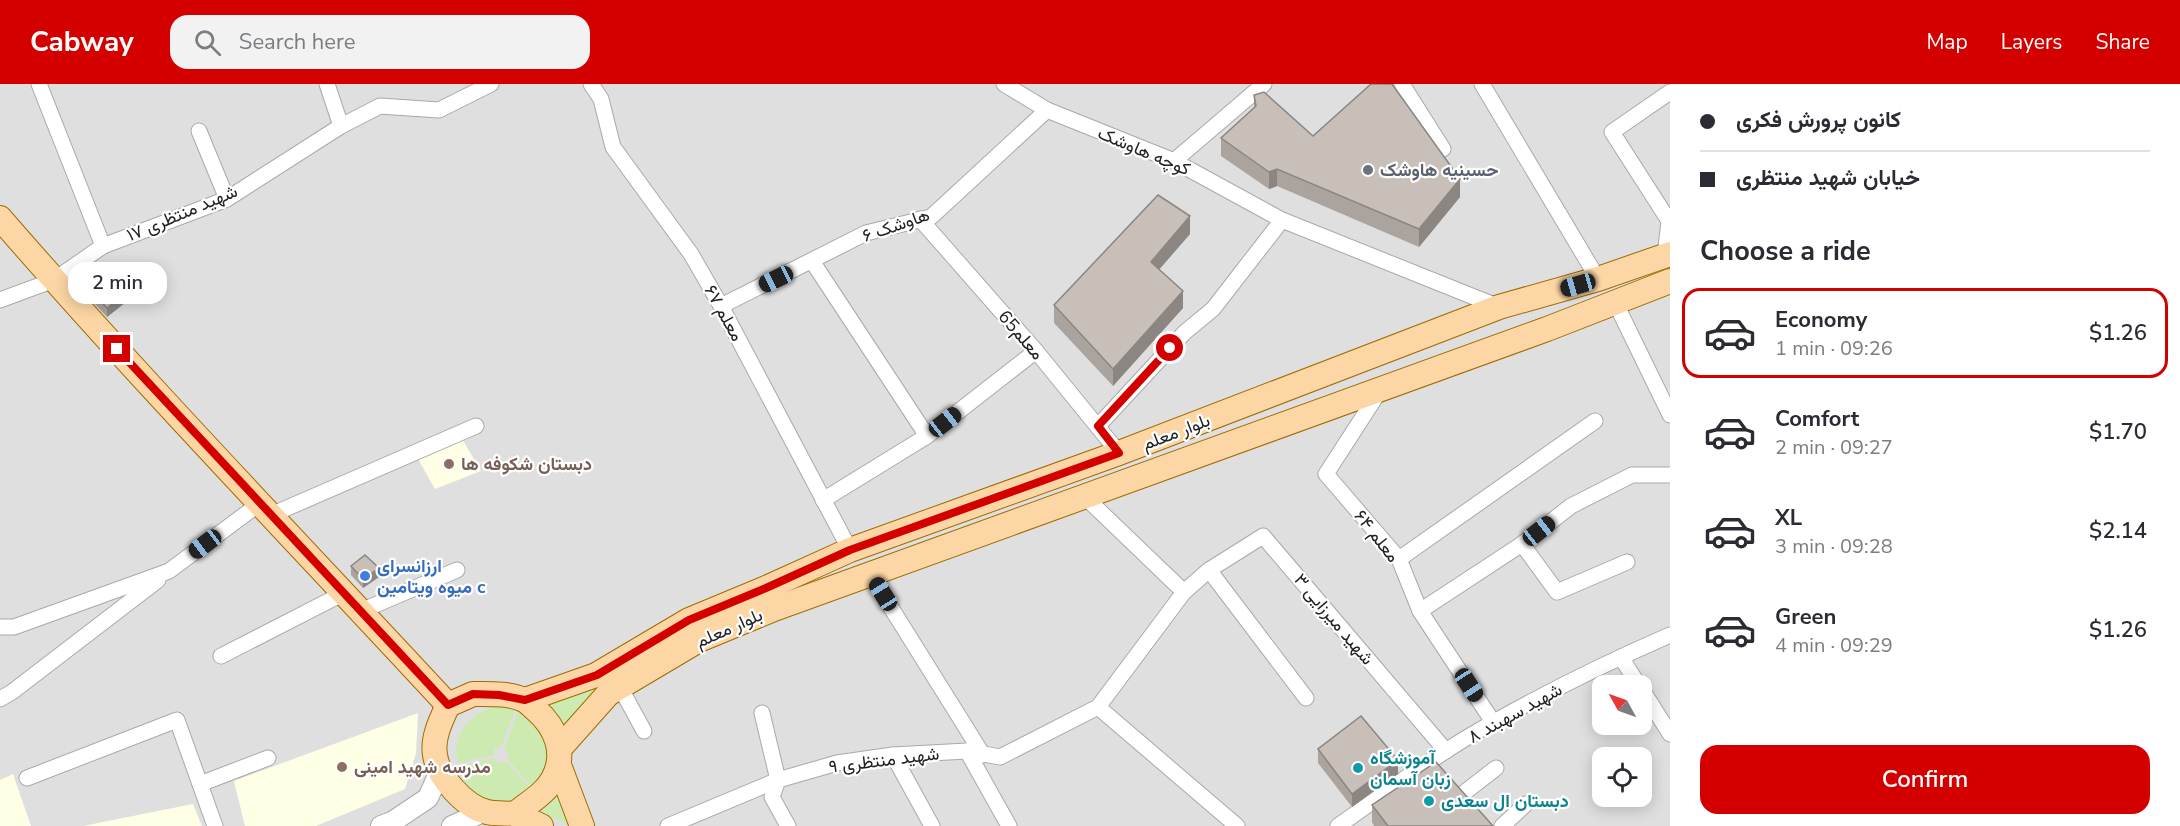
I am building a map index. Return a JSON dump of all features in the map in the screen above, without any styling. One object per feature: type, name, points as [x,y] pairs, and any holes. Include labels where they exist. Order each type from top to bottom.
[{"type":"main road","points":[[0,218],[265,510],[448,705]]},
{"type":"main road","name":"بلوار معلم","points":[[525,700],[597,675],[689,620],[850,550],[1119,453],[1499,307],[1598,279],[1667,255]]},
{"type":"main road","name":"بلوار معلم","points":[[559,757],[608,694],[699,640],[774,609],[1547,329],[1670,280]]},
{"type":"main road","points":[[540,826],[515,814],[485,812],[459,795],[440,771],[434,753],[438,729],[448,705],[473,694],[499,695],[525,700],[546,718],[555,732],[559,757],[582,826]]},
{"type":"main road","points":[[515,814],[542,793],[553,780],[559,757]]},
{"type":"street","points":[[39,84],[103,246]]},
{"type":"street","points":[[327,84],[341,126]]},
{"type":"street","name":"شهید منتظری ۱۷","points":[[0,300],[54,280],[103,246],[227,199],[341,126],[380,106],[439,110],[491,84]]},
{"type":"street","name":"معلم ۶۷","points":[[591,84],[601,99],[613,147],[691,254],[721,306],[850,550]]},
{"type":"street","name":"کوچه هاوشک","points":[[1005,84],[1047,110],[1174,161],[1282,220],[1499,307]]},
{"type":"street","points":[[1402,84],[1443,149]]},
{"type":"street","points":[[1482,84],[1494,108],[1598,279]]},
{"type":"street","points":[[1174,161],[1257,87]]},
{"type":"street","points":[[1667,255],[1669,221],[1612,132],[1670,92]]},
{"type":"street","name":"هاوشک ۶","points":[[721,306],[866,233],[931,217],[1047,110]]},
{"type":"street","points":[[199,131],[227,199]]},
{"type":"street","name":"معلم65","points":[[920,219],[1036,351],[1119,453]]},
{"type":"street","points":[[1098,426],[1185,332],[1214,309],[1282,220]]},
{"type":"street","points":[[812,261],[927,436]]},
{"type":"street","points":[[1616,302],[1670,415]]},
{"type":"street","points":[[823,500],[927,436],[1036,351]]},
{"type":"street","name":"معلم ۶۴","points":[[1382,388],[1326,474],[1399,559],[1420,611],[1493,722]]},
{"type":"street","points":[[1399,559],[1595,421]]},
{"type":"street","points":[[0,699],[169,571],[265,510],[476,426]]},
{"type":"street","points":[[1420,611],[1522,544],[1571,506],[1632,475],[1670,475]]},
{"type":"street","points":[[1084,496],[1184,592]]},
{"type":"street","name":"شهید میرزایی ۳","points":[[1209,570],[1263,536],[1446,751]]},
{"type":"street","points":[[1522,544],[1557,592],[1627,562]]},
{"type":"street","points":[[361,611],[457,570]]},
{"type":"street","points":[[1237,826],[1098,707],[1184,592],[1209,570],[1306,698]]},
{"type":"street","points":[[0,627],[14,627],[169,571]]},
{"type":"street","points":[[870,574],[983,755]]},
{"type":"street","points":[[221,656],[344,593]]},
{"type":"street","name":"شهید سهبند ۸","points":[[1338,826],[1434,766],[1446,751],[1493,722],[1621,657],[1670,635]]},
{"type":"street","points":[[1621,657],[1632,675]]},
{"type":"street","points":[[620,687],[644,731]]},
{"type":"street","points":[[1652,706],[1670,734]]},
{"type":"street","name":"شهید منتظری ۹","points":[[668,826],[778,780],[837,763],[892,755],[967,751],[1000,757],[1098,707]]},
{"type":"street","points":[[762,713],[778,780],[772,797],[788,826]]},
{"type":"street","points":[[27,778],[177,720],[215,826]]},
{"type":"street","points":[[967,751],[1009,826]]},
{"type":"street","points":[[892,755],[932,826]]},
{"type":"street","points":[[200,784],[268,758]]},
{"type":"street","points":[[1472,811],[1456,792],[1496,768]]},
{"type":"street","points":[[381,826],[392,822],[428,798],[440,771]]},
{"type":"street","points":[[1502,826],[1526,804]]},
{"type":"street","points":[[452,826],[485,812]]},
{"type":"shaded area","points":[[0,84],[1670,84],[1670,826],[0,826]]},
{"type":"shaded area","name":"دبستان شکوفه ها","points":[[462,439],[481,471],[435,489],[417,457]]},
{"type":"shaded area","name":"مدرسه شهید امینی","points":[[418,713],[416,753],[405,789],[316,826],[245,826],[234,781]]},
{"type":"shaded area","points":[[13,774],[31,826],[0,826],[0,780]]},
{"type":"shaded area","points":[[193,804],[202,826],[83,826]]},
{"type":"green space","points":[[597,676],[607,693],[560,745],[534,707]]},
{"type":"green space","points":[[502,703],[518,703],[501,747],[494,749],[494,755],[458,763],[456,752],[458,741],[466,724],[482,711]]},
{"type":"green space","points":[[521,705],[555,733],[538,793],[507,759],[508,753],[504,748]]},
{"type":"green space","points":[[494,758],[499,763],[506,762],[537,794],[514,803],[490,801],[479,796],[463,778],[458,766]]},
{"type":"green space","points":[[554,782],[584,826],[568,826],[561,821],[518,806]]},
{"type":"building","name":"حسینیه هاوشک","points":[[1371,84],[1392,84],[1460,179],[1419,229],[1277,169],[1269,172],[1221,138],[1256,106],[1254,95],[1264,92],[1313,136]]},
{"type":"building","points":[[1158,195],[1190,216],[1151,262],[1183,291],[1113,369],[1054,305]]},
{"type":"building","points":[[112,276],[126,293],[107,308],[93,293]]},
{"type":"building","points":[[365,555],[379,568],[363,579],[351,566]]},
{"type":"building","name":"آموزشگاه زبان آسمان","points":[[1361,716],[1398,760],[1352,794],[1318,749]]},
{"type":"building","points":[[1436,762],[1493,826],[1388,826],[1372,805]]},
{"type":"place","name":"حسینیه هاوشک","points":[[1368,170]]},
{"type":"place","name":"دبستان شکوفه ها","points":[[449,464]]},
{"type":"place","name":"ارزانسرای میوه ویتامین c","points":[[365,576]]},
{"type":"place","name":"مدرسه شهید امینی","points":[[342,767]]},
{"type":"place","name":"آموزشگاه زبان آسمان","points":[[1358,768]]},
{"type":"place","name":"دبستان ال سعدی","points":[[1429,801]]},
{"type":"route","points":[[117,349],[448,705],[473,694],[499,695],[525,700],[597,675],[689,620],[850,550],[1119,453],[1098,426],[1170,348]]}]
